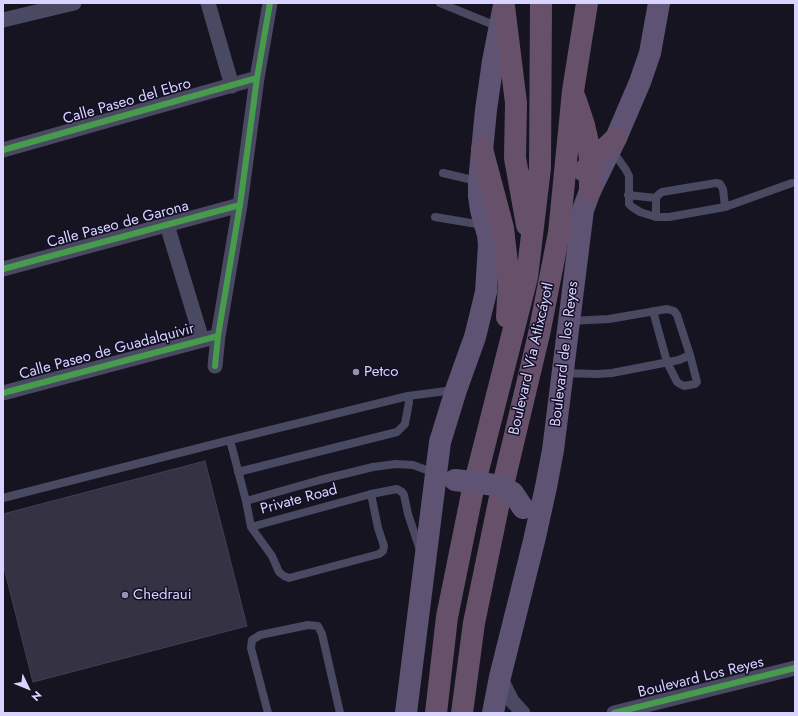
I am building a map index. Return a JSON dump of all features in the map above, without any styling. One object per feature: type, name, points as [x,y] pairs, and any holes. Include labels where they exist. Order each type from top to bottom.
[{"type":"highway","name":"Boulevard Vía Atlixcáyotl","points":[[436,713],[447,617],[472,494],[527,277],[540,168],[541,3]]},
{"type":"highway","name":"Boulevard Vía Atlixcáyotl","points":[[462,713],[474,623],[499,502],[539,334],[559,233],[573,91],[587,3]]},
{"type":"highway","points":[[502,12],[516,103],[515,158],[521,196],[531,242]]},
{"type":"highway","points":[[573,91],[584,126],[590,164],[590,191]]},
{"type":"highway","points":[[562,202],[573,185],[590,164],[614,143]]},
{"type":"highway","points":[[482,149],[503,228],[509,281],[506,359]]},
{"type":"main road","name":"Boulevard de los Reyes","points":[[493,713],[500,677],[534,541],[553,450],[583,210],[590,191],[614,143],[640,82],[650,53],[659,3]]},
{"type":"main road","points":[[406,713],[424,565],[446,477],[440,442],[456,390],[475,337],[484,298],[489,258],[489,245],[476,224],[481,210],[479,189],[482,149],[493,61],[502,12]]},
{"type":"main road","points":[[446,477],[504,487],[513,493],[523,508],[534,541]]},
{"type":"main road","points":[[410,675],[416,700],[416,713]]},
{"type":"street","points":[[3,20],[74,3]]},
{"type":"street","points":[[208,3],[232,86]]},
{"type":"street","points":[[215,366],[218,336],[240,204],[257,78],[270,3]]},
{"type":"street","name":"Calle Paseo del Ebro","points":[[3,150],[257,78]]},
{"type":"street","name":"Calle Paseo de Garona","points":[[3,269],[240,204]]},
{"type":"street","points":[[166,225],[202,340]]},
{"type":"street","name":"Calle Paseo de Guadalquivir","points":[[3,393],[218,336]]},
{"type":"street","name":"Boulevard Los Reyes","points":[[614,713],[631,711],[795,668]]},
{"type":"street","points":[[500,677],[512,701],[523,713]]},
{"type":"lane","points":[[440,3],[502,12]]},
{"type":"lane","points":[[614,143],[629,176],[629,204],[632,208],[656,217],[669,217],[726,207],[792,182]]},
{"type":"lane","points":[[443,173],[479,189]]},
{"type":"lane","points":[[656,217],[656,198],[658,194],[662,192],[716,183],[720,184],[723,189],[726,207]]},
{"type":"lane","points":[[628,195],[656,198]]},
{"type":"lane","points":[[435,217],[476,224]]},
{"type":"lane","points":[[569,321],[609,319],[653,311],[667,309],[674,311],[677,315],[697,378],[697,382],[695,384],[684,386],[680,384],[667,362],[653,311]]},
{"type":"lane","points":[[562,373],[612,373],[679,360],[690,355]]},
{"type":"lane","points":[[3,498],[408,396],[456,390]]},
{"type":"lane","points":[[238,472],[397,432],[405,424],[409,402],[408,396]]},
{"type":"lane","points":[[230,440],[246,501]]},
{"type":"lane","name":"Private Road","points":[[424,565],[408,514],[404,495],[397,489],[371,494],[251,527],[246,501],[372,467],[396,464],[412,465],[446,477]]},
{"type":"lane","points":[[251,527],[272,556],[279,572],[289,578],[379,554],[383,551],[384,546],[378,528],[371,494]]},
{"type":"lane","points":[[268,713],[251,648],[252,640],[260,635],[308,625],[318,626],[322,634],[340,713]]},
{"type":"building","name":"Chedraui","points":[[205,461],[247,626],[33,682],[3,564],[3,514]]},
{"type":"cycle path","points":[[215,366],[218,336],[240,205],[257,78],[270,3]]},
{"type":"cycle path","points":[[3,150],[257,78]]},
{"type":"cycle path","points":[[3,269],[240,205]]},
{"type":"cycle path","points":[[3,393],[218,336]]},
{"type":"cycle path","points":[[614,713],[795,668]]},
{"type":"place","name":"Petco","points":[[356,372]]},
{"type":"place","name":"Chedraui","points":[[125,595]]}]
